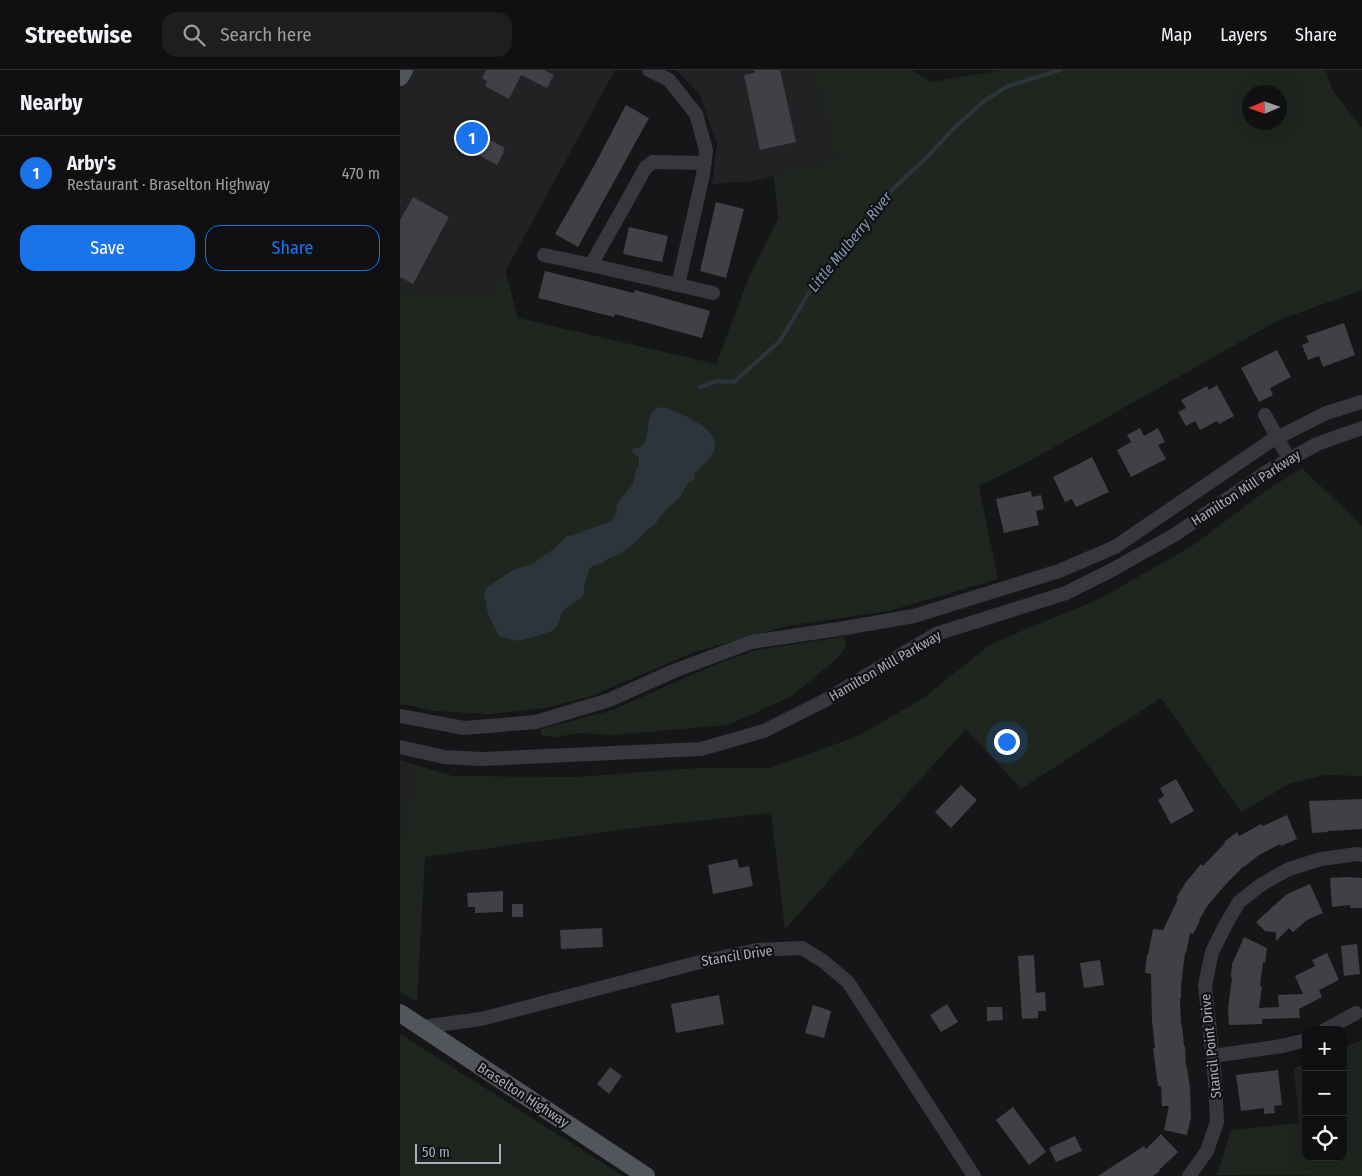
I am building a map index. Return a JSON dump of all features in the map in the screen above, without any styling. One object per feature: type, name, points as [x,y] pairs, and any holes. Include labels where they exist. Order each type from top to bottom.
[{"type":"main road","points":[[400,78],[404,70]]},
{"type":"main road","name":"Braselton Highway","points":[[400,1013],[646,1176]]},
{"type":"street","points":[[650,70],[669,80],[696,114],[706,150],[705,163],[678,285]]},
{"type":"street","points":[[591,265],[646,167],[653,162],[705,163]]},
{"type":"street","points":[[544,255],[712,293]]},
{"type":"street","name":"Hamilton Mill Parkway","points":[[400,716],[464,728],[536,722],[609,700],[674,671],[751,642],[914,616],[1059,571],[1115,547],[1205,485],[1278,438],[1326,413],[1362,402]]},
{"type":"street","points":[[1265,415],[1289,459]]},
{"type":"street","name":"Hamilton Mill Parkway","points":[[400,747],[444,757],[482,759],[701,749],[764,731],[822,702],[936,634],[1066,593],[1112,570],[1176,534],[1268,471],[1289,459],[1317,444],[1362,428]]},
{"type":"street","name":"Stancil Point Drive","points":[[1189,1176],[1207,1151],[1217,1122],[1213,1056],[1205,985],[1212,952],[1225,926],[1239,902],[1262,884],[1289,869],[1321,859],[1362,855]]},
{"type":"street","name":"Stancil Drive","points":[[422,1028],[481,1019],[700,962],[757,950],[802,948],[823,961],[848,982],[974,1176]]},
{"type":"street","points":[[1332,1026],[1356,1013]]},
{"type":"street","points":[[1213,1056],[1282,1046],[1302,1041]]},
{"type":"shaded area","points":[[400,70],[615,70],[493,294],[442,297],[400,291]]},
{"type":"shaded area","points":[[676,70],[813,70],[839,159],[754,181],[712,184],[717,144],[700,95]]},
{"type":"shaded area","points":[[813,70],[912,70],[931,82],[1003,70],[1326,70],[1332,90],[1362,128],[1362,290],[1279,320],[1035,458],[979,486],[998,579],[889,611],[787,626],[694,652],[592,696],[546,708],[491,714],[434,711],[403,704],[400,705],[400,291],[442,296],[493,294],[505,270],[518,318],[716,364],[750,275],[778,219],[774,175],[838,159]]},
{"type":"shaded area","points":[[665,407],[698,423],[712,436],[715,443],[714,451],[710,458],[696,472],[694,475],[695,479],[688,483],[680,497],[638,540],[620,554],[607,559],[603,563],[592,566],[584,586],[584,594],[580,599],[568,606],[562,613],[557,626],[552,631],[518,641],[499,636],[488,614],[484,593],[487,587],[513,570],[532,564],[555,548],[567,535],[571,536],[611,521],[616,515],[617,505],[633,484],[639,465],[639,457],[632,452],[633,448],[639,448],[643,445],[647,436],[651,413],[656,408]]},
{"type":"shaded area","points":[[1302,468],[1362,526],[1362,776],[1324,775],[1291,783],[1241,812],[1161,698],[1021,789],[966,729],[785,929],[771,813],[626,829],[425,857],[417,1002],[400,992],[401,844],[416,765],[453,776],[576,777],[698,768],[770,768],[858,736],[922,699],[991,644],[1099,599],[1192,546],[1264,492]]},
{"type":"shaded area","points":[[842,637],[846,641],[845,648],[836,659],[792,696],[728,725],[613,735],[578,733],[557,737],[541,735],[541,729],[613,710],[724,661],[757,650]]},
{"type":"shaded area","points":[[400,760],[416,765],[401,844],[400,859]]},
{"type":"shaded area","points":[[400,1034],[623,1176],[400,1176]]},
{"type":"shaded area","points":[[1362,1040],[1362,1176],[1217,1175],[1231,1130],[1299,1123],[1294,1068],[1302,1065],[1302,1161],[1347,1161],[1347,1046]]},
{"type":"building","points":[[486,70],[544,70],[554,75],[547,88],[521,75],[509,99],[485,86],[487,81],[482,78]]},
{"type":"building","points":[[754,70],[780,70],[796,142],[760,150],[744,75],[755,73]]},
{"type":"building","points":[[626,105],[649,118],[578,247],[555,234]]},
{"type":"building","points":[[461,122],[505,148],[497,165],[460,145],[462,143],[452,138]]},
{"type":"building","points":[[413,197],[449,217],[413,284],[400,277],[400,220]]},
{"type":"building","points":[[716,202],[744,209],[726,278],[700,271]]},
{"type":"building","points":[[629,227],[668,236],[662,262],[623,254]]},
{"type":"building","points":[[545,271],[634,293],[635,290],[710,311],[702,338],[615,314],[614,317],[538,298]]},
{"type":"building","points":[[1344,323],[1355,355],[1323,367],[1319,356],[1308,360],[1302,345],[1309,342],[1306,336]]},
{"type":"building","points":[[1277,350],[1291,377],[1270,388],[1273,395],[1259,402],[1241,368]]},
{"type":"building","points":[[1217,385],[1234,416],[1219,424],[1217,421],[1200,430],[1195,421],[1186,426],[1178,412],[1186,408],[1181,400],[1207,386],[1209,390]]},
{"type":"building","points":[[1140,428],[1144,436],[1158,428],[1165,442],[1158,445],[1166,459],[1131,477],[1117,450],[1131,442],[1127,435]]},
{"type":"building","points":[[1092,457],[1109,492],[1076,507],[1072,499],[1065,502],[1053,477]]},
{"type":"building","points":[[1031,491],[1032,497],[1041,495],[1044,509],[1036,511],[1039,525],[1004,533],[996,499]]},
{"type":"building","points":[[1176,779],[1194,811],[1171,824],[1158,800],[1164,796],[1160,788]]},
{"type":"building","points":[[961,785],[977,800],[951,828],[935,812]]},
{"type":"building","points":[[1362,799],[1362,829],[1312,833],[1309,801]]},
{"type":"building","points":[[1287,815],[1297,839],[1281,846],[1280,844],[1259,855],[1244,866],[1208,905],[1193,934],[1190,933],[1185,953],[1180,998],[1181,1025],[1190,1088],[1191,1117],[1187,1135],[1164,1130],[1169,1106],[1162,1106],[1161,1086],[1158,1086],[1153,1048],[1155,1048],[1152,1021],[1151,974],[1145,973],[1153,929],[1163,930],[1178,899],[1176,898],[1186,882],[1201,864],[1203,866],[1224,842],[1237,832],[1239,836],[1261,824],[1263,826]]},
{"type":"building","points":[[737,859],[739,868],[749,866],[753,886],[713,894],[708,865]]},
{"type":"building","points":[[1330,878],[1362,878],[1362,908],[1350,908],[1350,905],[1332,907]]},
{"type":"building","points":[[1310,884],[1323,913],[1307,920],[1293,932],[1289,928],[1276,941],[1276,932],[1265,931],[1256,922],[1287,894]]},
{"type":"building","points":[[503,891],[503,912],[475,913],[475,907],[468,907],[467,893]]},
{"type":"building","points":[[512,904],[523,904],[523,917],[512,917]]},
{"type":"building","points":[[602,928],[603,947],[561,949],[560,930]]},
{"type":"building","points":[[1244,937],[1267,948],[1265,963],[1263,962],[1259,1008],[1279,1007],[1278,995],[1303,994],[1295,976],[1315,966],[1312,960],[1327,953],[1339,980],[1319,990],[1322,997],[1299,1009],[1300,1018],[1262,1019],[1262,1024],[1229,1025],[1228,1008],[1232,964]]},
{"type":"building","points":[[1357,944],[1360,974],[1344,976],[1341,946]]},
{"type":"building","points":[[1034,955],[1036,993],[1045,992],[1046,1011],[1038,1011],[1038,1018],[1022,1019],[1018,956]]},
{"type":"building","points":[[1100,960],[1104,985],[1084,988],[1080,963]]},
{"type":"building","points":[[719,995],[724,1024],[676,1033],[671,1004]]},
{"type":"building","points":[[947,1004],[958,1022],[941,1032],[930,1015]]},
{"type":"building","points":[[813,1005],[831,1011],[824,1038],[805,1033]]},
{"type":"building","points":[[987,1007],[1002,1007],[1003,1020],[987,1021]]},
{"type":"building","points":[[610,1067],[622,1076],[609,1094],[597,1084]]},
{"type":"building","points":[[1278,1070],[1282,1105],[1274,1106],[1275,1113],[1264,1114],[1264,1108],[1241,1111],[1236,1075]]},
{"type":"building","points":[[1013,1107],[1046,1152],[1029,1165],[996,1120]]},
{"type":"building","points":[[1161,1134],[1178,1152],[1153,1176],[1098,1176],[1144,1146],[1146,1149]]},
{"type":"building","points":[[1075,1136],[1082,1151],[1056,1162],[1049,1148]]},
{"type":"waterway","name":"Little Mulberry River","points":[[700,387],[717,381],[734,382],[780,341],[818,278],[880,201],[983,102],[1008,86],[1060,70]]},
{"type":"place","name":"Arby's","points":[[472,138]]}]
